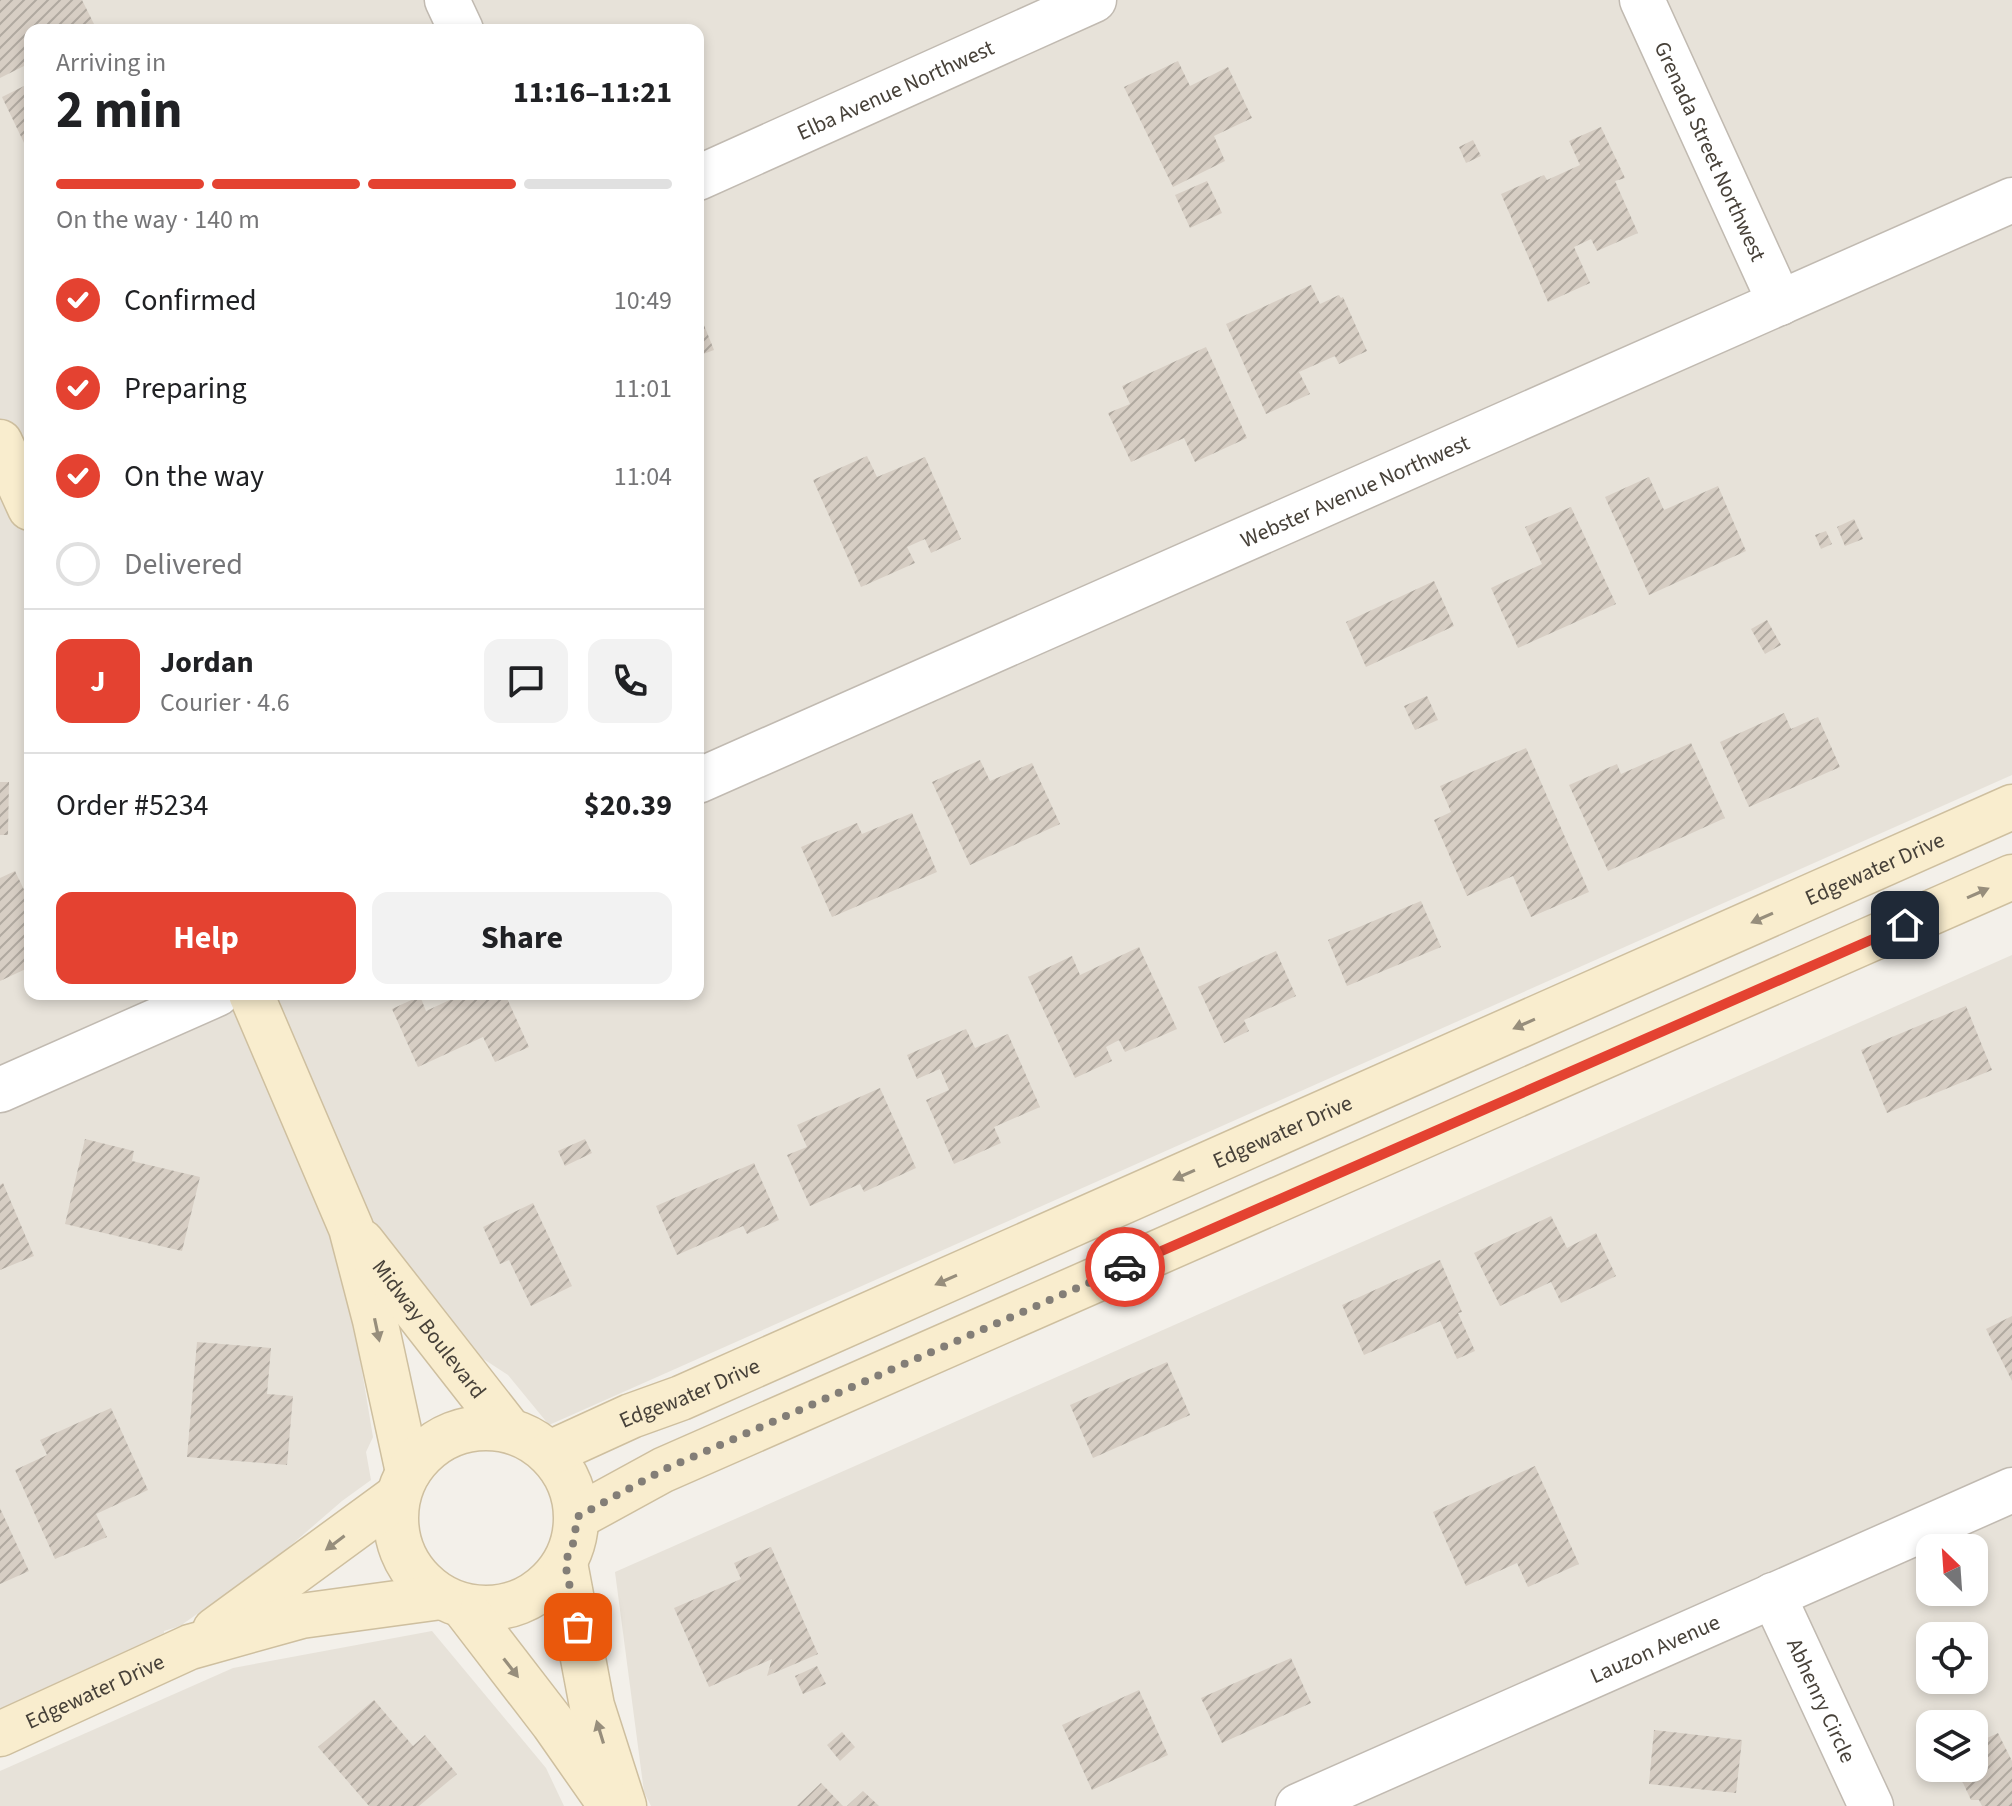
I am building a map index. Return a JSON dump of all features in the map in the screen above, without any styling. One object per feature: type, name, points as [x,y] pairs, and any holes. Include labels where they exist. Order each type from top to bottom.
[{"type":"street","points":[[447,0],[458,24]]},
{"type":"street","name":"Elba Avenue Northwest","points":[[704,175],[1048,9],[1094,0]]},
{"type":"street","name":"Grenada Street Northwest","points":[[1642,0],[1780,303]]},
{"type":"street","name":"Webster Avenue Northwest","points":[[704,778],[2012,200]]},
{"type":"street","points":[[0,442],[24,486]]},
{"type":"street","name":"Edgewater Drive","points":[[550,1453],[631,1416],[696,1392],[2012,807]]},
{"type":"street","points":[[577,1517],[663,1470],[2012,877]]},
{"type":"street","points":[[0,1090],[203,1000]]},
{"type":"street","name":"Midway Boulevard","points":[[254,1000],[351,1228],[375,1320],[403,1484]]},
{"type":"street","name":"Midway Boulevard","points":[[351,1228],[509,1430]]},
{"type":"street","points":[[452,1602],[486,1609],[510,1606],[532,1596],[551,1582],[565,1563],[574,1541],[577,1517],[565,1472],[550,1453],[531,1439],[509,1430],[485,1428],[461,1431],[440,1440],[421,1455],[403,1484],[395,1519],[398,1543],[408,1565],[422,1584],[452,1602],[553,1723],[611,1806]]},
{"type":"street","name":"Edgewater Drive","points":[[190,1647],[289,1578],[403,1484]]},
{"type":"street","name":"Lauzon Avenue","points":[[1298,1806],[2012,1490]]},
{"type":"street","points":[[565,1563],[592,1706],[624,1806]]},
{"type":"street","name":"Abhenry Circle","points":[[1773,1595],[1871,1806]]},
{"type":"street","name":"Edgewater Drive","points":[[0,1734],[190,1647],[301,1616],[452,1602]]},
{"type":"shaded area","points":[[0,0],[2012,0],[2012,775],[549,1425],[508,1375],[468,1349],[370,1218],[354,1323],[373,1437],[366,1452],[371,1480],[275,1559],[180,1626],[0,1709]]},
{"type":"shaded area","points":[[2012,955],[2012,1806],[651,1806],[644,1792],[615,1572]]},
{"type":"shaded area","points":[[432,1631],[546,1768],[564,1806],[0,1806],[0,1771],[233,1668]]},
{"type":"building","points":[[0,0],[82,0],[94,24],[24,24],[24,66],[0,78]]},
{"type":"building","points":[[1178,61],[1190,86],[1228,67],[1252,118],[1214,136],[1225,161],[1173,187],[1124,87]]},
{"type":"building","points":[[24,86],[24,143],[2,97]]},
{"type":"building","points":[[1601,127],[1625,178],[1615,181],[1638,233],[1597,251],[1591,239],[1574,247],[1590,283],[1548,302],[1501,194],[1544,175],[1547,180],[1580,165],[1569,141]]},
{"type":"building","points":[[1473,140],[1481,156],[1466,163],[1459,147]]},
{"type":"building","points":[[1207,181],[1222,213],[1190,228],[1175,195]]},
{"type":"building","points":[[1311,285],[1320,304],[1339,295],[1343,297],[1367,351],[1339,364],[1335,356],[1299,372],[1310,394],[1266,414],[1226,324]]},
{"type":"building","points":[[704,325],[714,350],[704,354]]},
{"type":"building","points":[[1206,347],[1247,438],[1195,462],[1184,438],[1131,462],[1108,413],[1130,404],[1122,386]]},
{"type":"building","points":[[867,456],[877,477],[925,457],[961,539],[931,553],[925,539],[907,547],[915,563],[861,587],[813,480]]},
{"type":"building","points":[[1649,477],[1664,510],[1718,486],[1746,551],[1649,595],[1605,497]]},
{"type":"building","points":[[1571,507],[1616,604],[1518,648],[1491,588],[1542,564],[1525,527]]},
{"type":"building","points":[[1854,519],[1863,539],[1845,546],[1837,527]]},
{"type":"building","points":[[1826,531],[1832,544],[1821,549],[1815,535]]},
{"type":"building","points":[[1434,581],[1454,626],[1366,667],[1346,622]]},
{"type":"building","points":[[1767,620],[1781,645],[1765,654],[1751,629]]},
{"type":"building","points":[[1427,696],[1438,720],[1415,730],[1404,706]]},
{"type":"building","points":[[1784,713],[1791,729],[1818,717],[1840,767],[1749,807],[1720,742]]},
{"type":"building","points":[[1691,743],[1725,818],[1608,871],[1569,785],[1617,764],[1621,774]]},
{"type":"building","points":[[1526,748],[1589,892],[1531,917],[1513,876],[1467,896],[1434,820],[1451,812],[1440,786]]},
{"type":"building","points":[[980,760],[990,781],[1032,763],[1060,824],[970,865],[932,782]]},
{"type":"building","points":[[0,782],[9,782],[8,835],[0,835]]},
{"type":"building","points":[[912,813],[937,872],[832,917],[801,847],[857,823],[862,834]]},
{"type":"building","points":[[15,871],[24,890],[24,970],[0,981],[0,878]]},
{"type":"building","points":[[1421,901],[1441,947],[1347,986],[1328,940]]},
{"type":"building","points":[[1139,947],[1177,1029],[1125,1052],[1119,1040],[1106,1047],[1112,1061],[1075,1078],[1028,977],[1072,956],[1080,975]]},
{"type":"building","points":[[1276,951],[1296,996],[1244,1020],[1249,1031],[1224,1043],[1198,987]]},
{"type":"building","points":[[411,1000],[422,1000],[426,1011],[450,1000],[508,1000],[529,1047],[495,1062],[483,1037],[418,1067],[392,1009]]},
{"type":"building","points":[[1966,1006],[1992,1070],[1887,1113],[1861,1050]]},
{"type":"building","points":[[966,1029],[975,1048],[1008,1034],[1040,1107],[994,1127],[1001,1143],[954,1164],[926,1100],[949,1090],[940,1069],[917,1079],[907,1055]]},
{"type":"building","points":[[880,1088],[916,1168],[864,1192],[860,1184],[810,1206],[787,1155],[807,1147],[797,1125]]},
{"type":"building","points":[[85,1139],[134,1151],[132,1161],[200,1177],[182,1251],[65,1224]]},
{"type":"building","points":[[585,1139],[592,1153],[565,1166],[558,1151]]},
{"type":"building","points":[[754,1163],[779,1220],[747,1234],[743,1226],[677,1255],[656,1206]]},
{"type":"building","points":[[3,1183],[34,1256],[0,1270],[0,1185]]},
{"type":"building","points":[[533,1203],[572,1286],[531,1306],[509,1260],[500,1264],[483,1227]]},
{"type":"building","points":[[1551,1216],[1567,1248],[1596,1233],[1616,1276],[1561,1303],[1551,1282],[1500,1306],[1474,1253]]},
{"type":"building","points":[[1440,1260],[1475,1351],[1457,1359],[1440,1321],[1364,1355],[1342,1305]]},
{"type":"building","points":[[2012,1316],[2012,1381],[1986,1329]]},
{"type":"building","points":[[197,1342],[271,1348],[267,1394],[293,1396],[287,1465],[187,1457]]},
{"type":"building","points":[[1167,1362],[1190,1415],[1093,1458],[1070,1405]]},
{"type":"building","points":[[111,1408],[148,1490],[96,1514],[107,1537],[55,1559],[15,1470],[47,1455],[40,1440]]},
{"type":"building","points":[[1535,1466],[1579,1564],[1528,1587],[1517,1563],[1466,1586],[1433,1512]]},
{"type":"building","points":[[0,1508],[29,1571],[0,1584]]},
{"type":"building","points":[[771,1547],[818,1654],[767,1676],[772,1659],[709,1687],[674,1608],[741,1579],[734,1563]]},
{"type":"building","points":[[1291,1658],[1311,1703],[1222,1743],[1201,1698]]},
{"type":"building","points":[[817,1666],[826,1684],[803,1694],[795,1676]]},
{"type":"building","points":[[1139,1690],[1168,1755],[1092,1790],[1062,1725]]},
{"type":"building","points":[[374,1700],[413,1746],[425,1735],[457,1774],[419,1806],[369,1806],[318,1747]]},
{"type":"building","points":[[1654,1730],[1742,1740],[1736,1793],[1649,1784]]},
{"type":"building","points":[[842,1732],[855,1747],[840,1761],[827,1745]]},
{"type":"building","points":[[1998,1733],[2012,1761],[2012,1806],[1982,1806],[1979,1800],[1971,1800],[1963,1782],[1988,1782],[1988,1738]]},
{"type":"building","points":[[821,1783],[843,1806],[797,1806]]},
{"type":"building","points":[[863,1791],[879,1806],[847,1806]]},
{"type":"way so far","points":[[578,1627],[565,1563],[574,1541],[577,1517],[663,1470],[1125,1267]]},
{"type":"route","points":[[1125,1267],[1905,925]]}]
